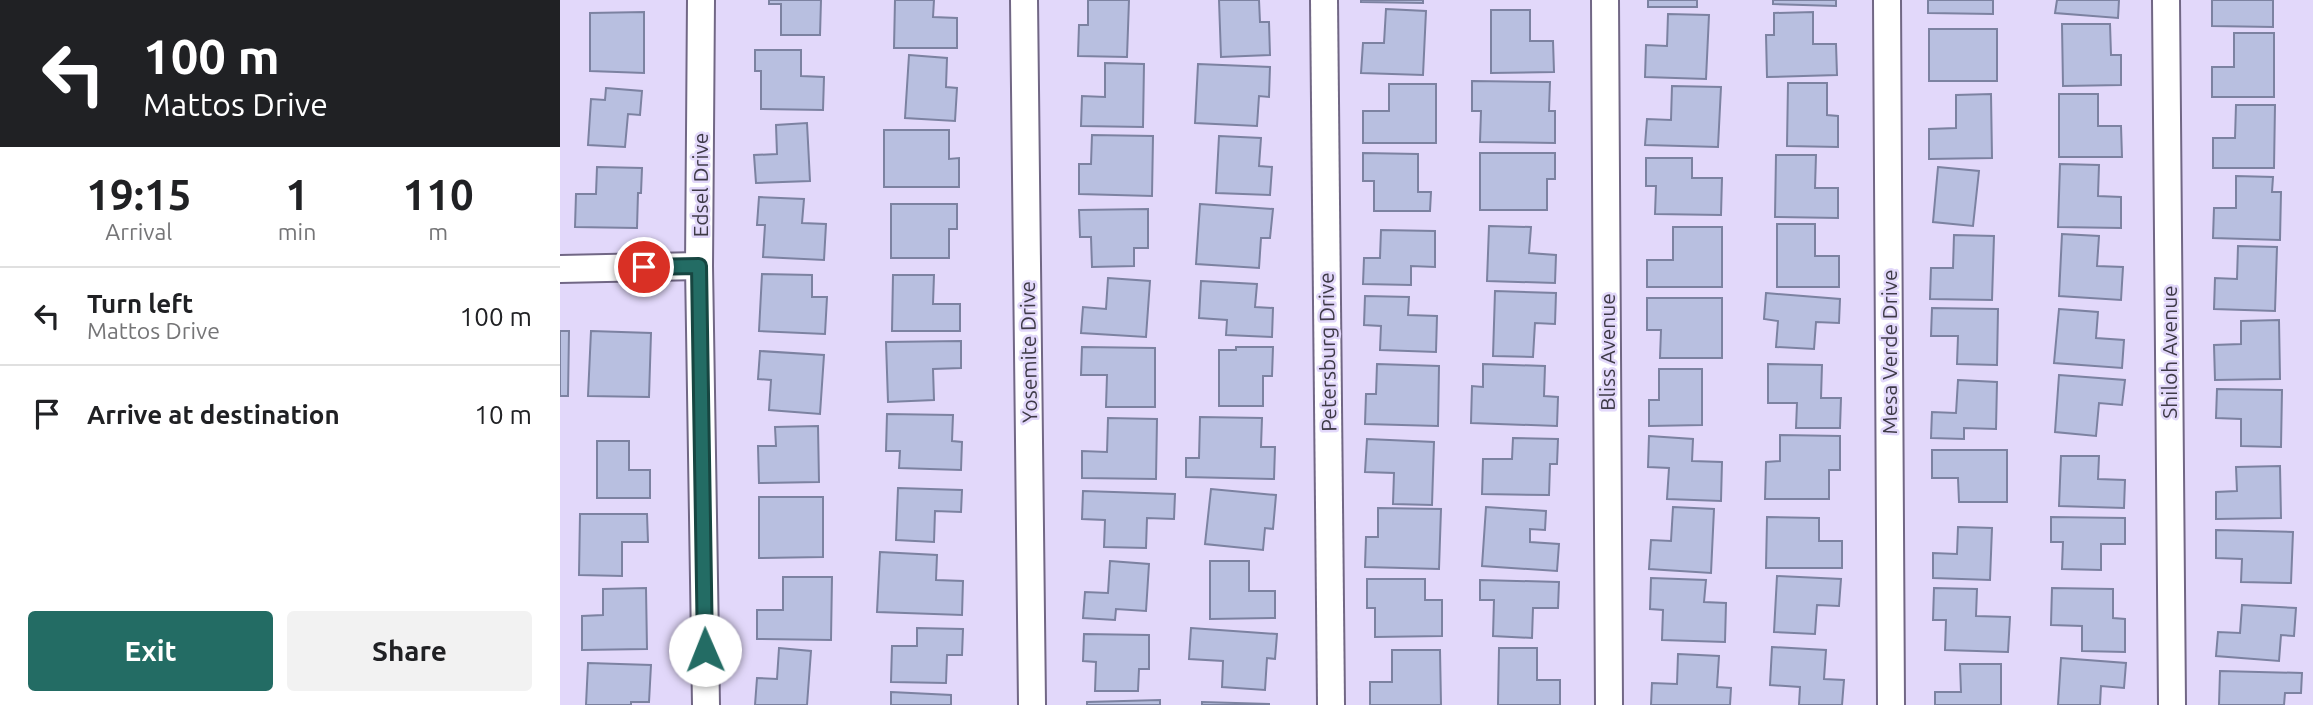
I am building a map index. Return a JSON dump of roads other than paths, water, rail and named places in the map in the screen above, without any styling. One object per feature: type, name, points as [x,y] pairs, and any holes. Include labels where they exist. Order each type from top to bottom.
[{"type":"street","name":"Edsel Drive","points":[[701,0],[699,266],[706,705]]},
{"type":"street","name":"Yosemite Drive","points":[[1024,0],[1032,705]]},
{"type":"street","name":"Petersburg Drive","points":[[1324,0],[1331,705]]},
{"type":"street","name":"Bliss Avenue","points":[[1605,0],[1609,705]]},
{"type":"street","name":"Mesa Verde Drive","points":[[1887,0],[1891,705]]},
{"type":"street","name":"Shiloh Avenue","points":[[2166,0],[2172,705]]},
{"type":"street","points":[[560,269],[699,266]]}]
